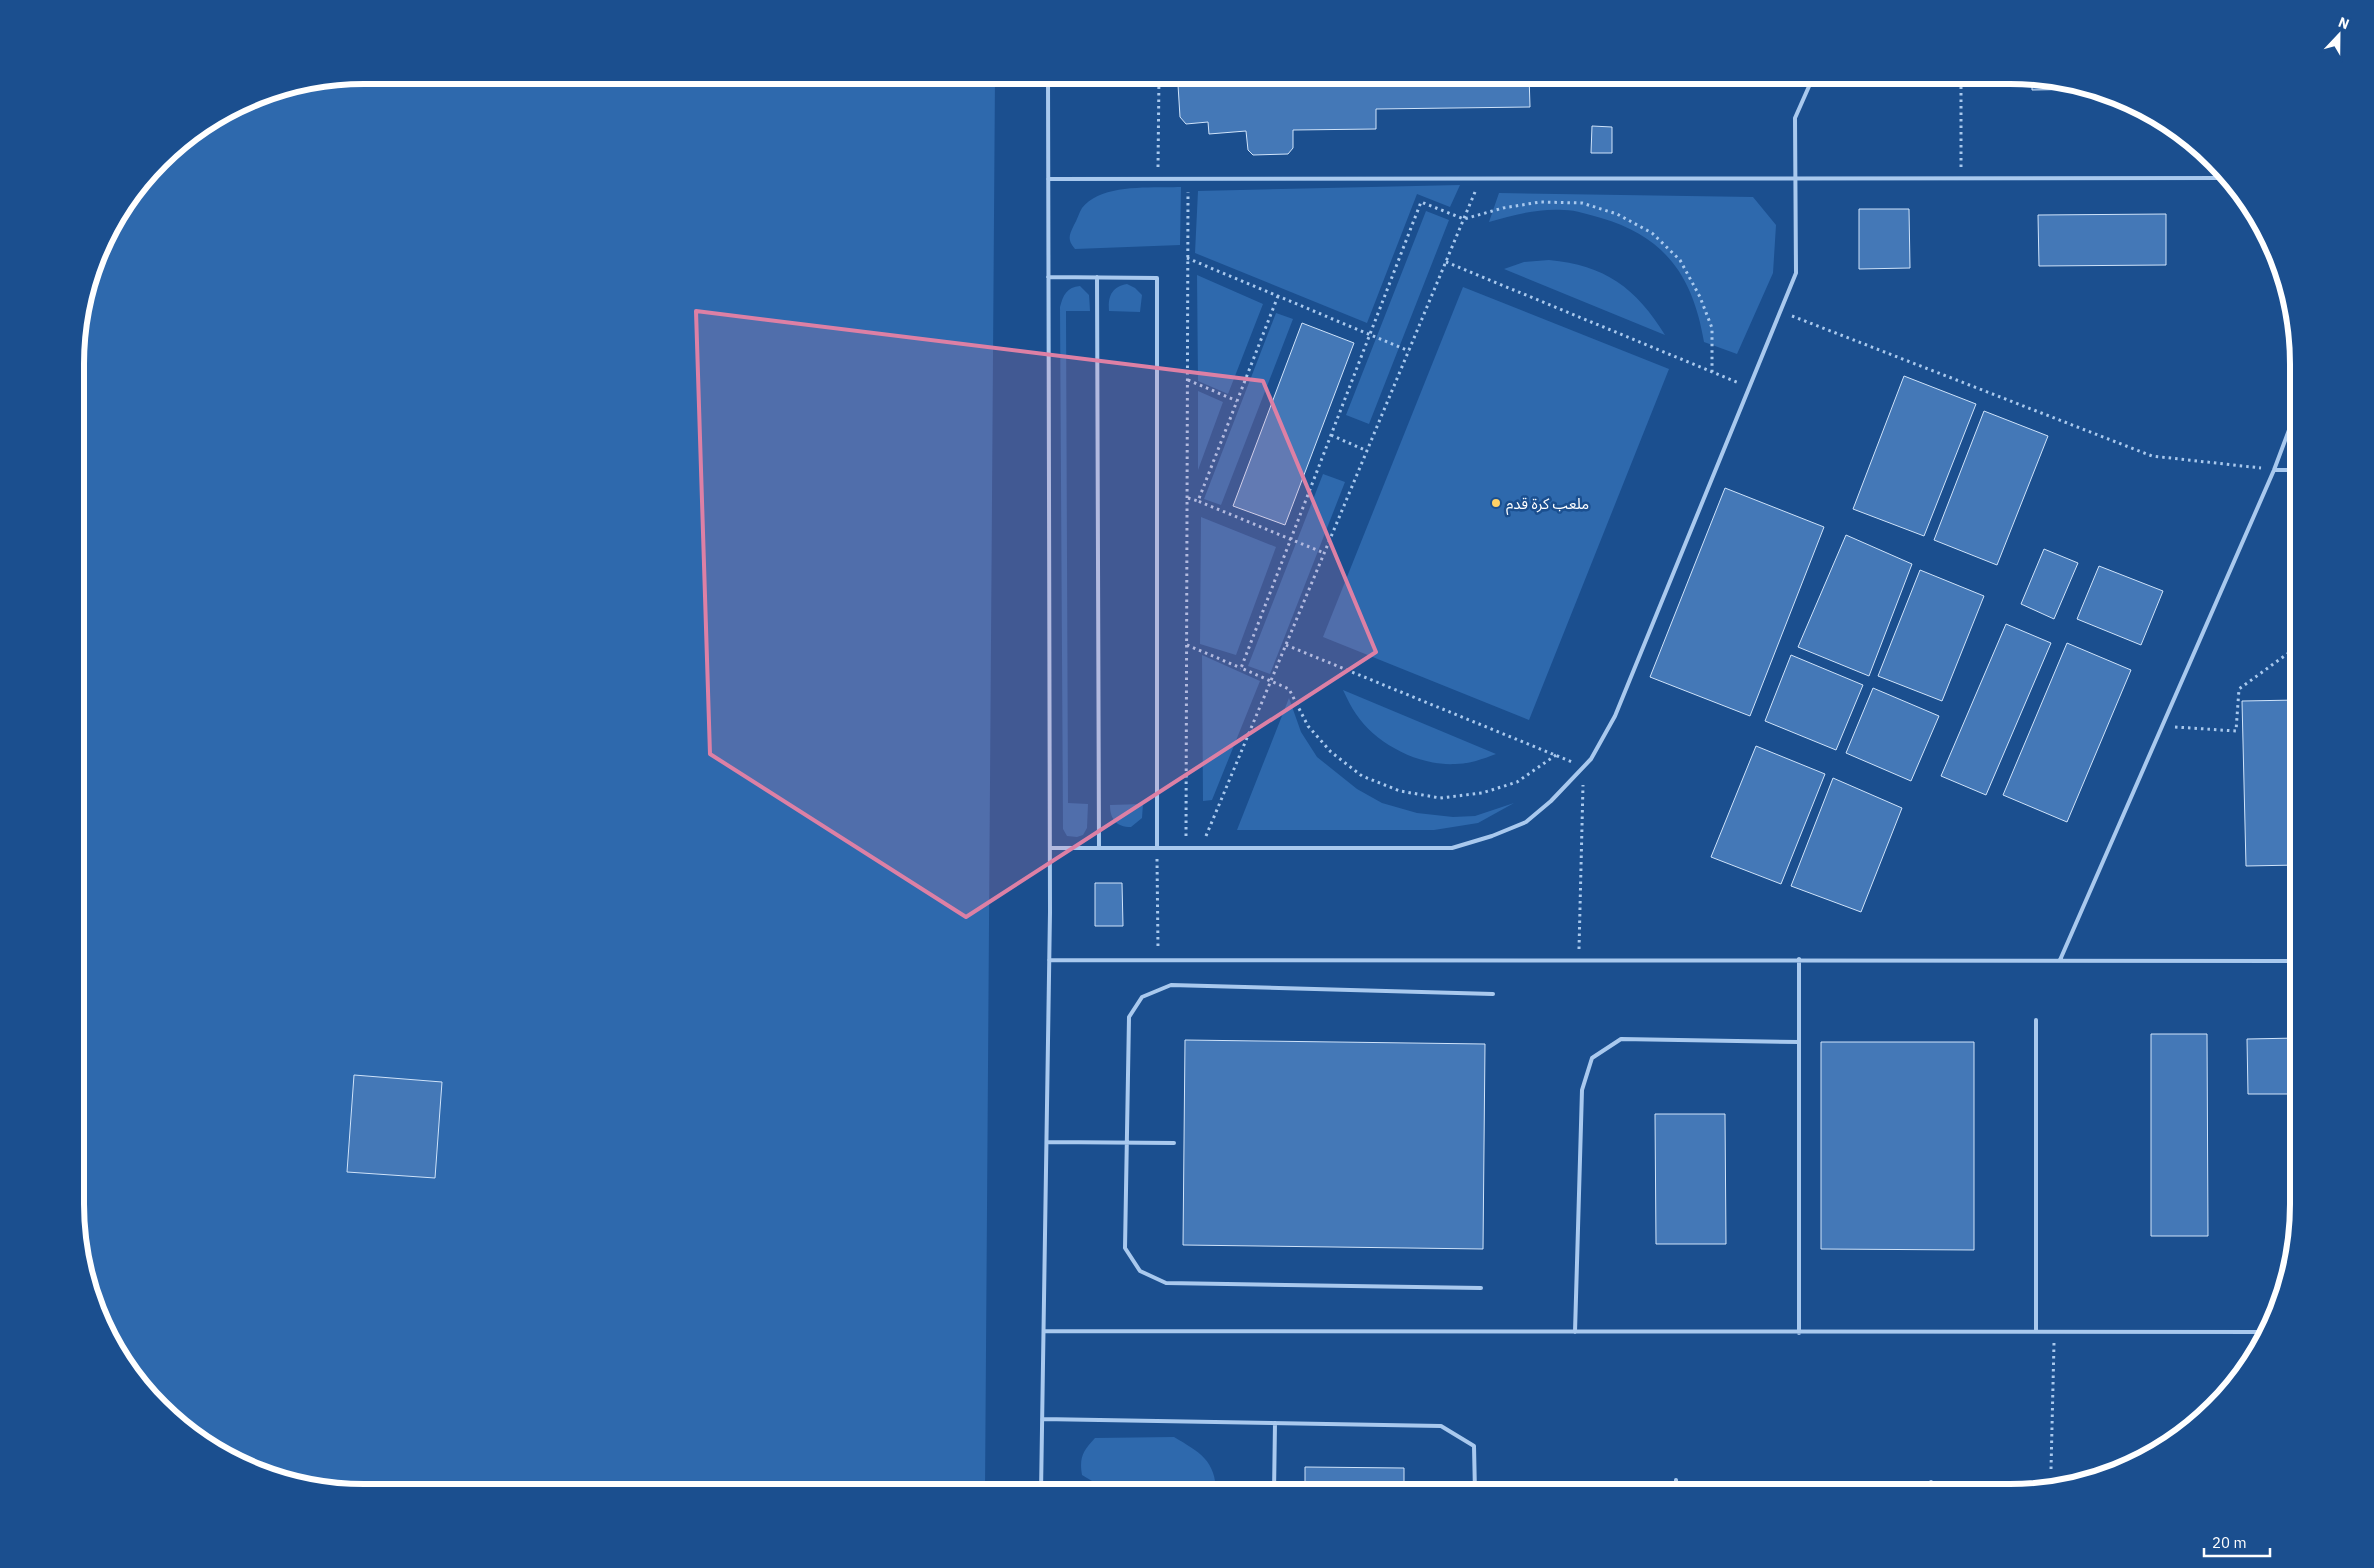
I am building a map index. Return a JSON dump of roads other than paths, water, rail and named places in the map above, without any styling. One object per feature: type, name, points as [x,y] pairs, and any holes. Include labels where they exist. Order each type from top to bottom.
[{"type":"lane","points":[[1041,1484],[1050,960],[1048,84]]},
{"type":"lane","points":[[1050,848],[1452,848],[1492,836],[1526,822],[1551,801],[1591,759],[1615,716],[1796,273],[1796,118],[1810,84]]},
{"type":"lane","points":[[1048,179],[1797,180],[2220,178]]},
{"type":"lane","points":[[1048,277],[1157,278],[1157,848]]},
{"type":"lane","points":[[1097,278],[1099,848]]},
{"type":"lane","points":[[2060,960],[2274,470],[2290,427]]},
{"type":"lane","points":[[2274,470],[2290,470]]},
{"type":"lane","points":[[1050,960],[1799,959],[2290,961]]},
{"type":"lane","points":[[1799,959],[1799,1333]]},
{"type":"lane","points":[[1481,1288],[1166,1283],[1140,1271],[1124,1248],[1129,1018],[1142,997],[1171,985],[1494,994]]},
{"type":"lane","points":[[2036,1020],[2036,1332]]},
{"type":"lane","points":[[1575,1332],[1582,1090],[1592,1058],[1621,1039],[1799,1042]]},
{"type":"lane","points":[[1047,1142],[1174,1143]]},
{"type":"lane","points":[[1044,1331],[2259,1332]]},
{"type":"lane","points":[[1042,1419],[1441,1426],[1474,1446],[1476,1484]]},
{"type":"lane","points":[[1274,1484],[1275,1423]]},
{"type":"place","name":"ملعب كرة قدم","points":[[1496,503]]}]
